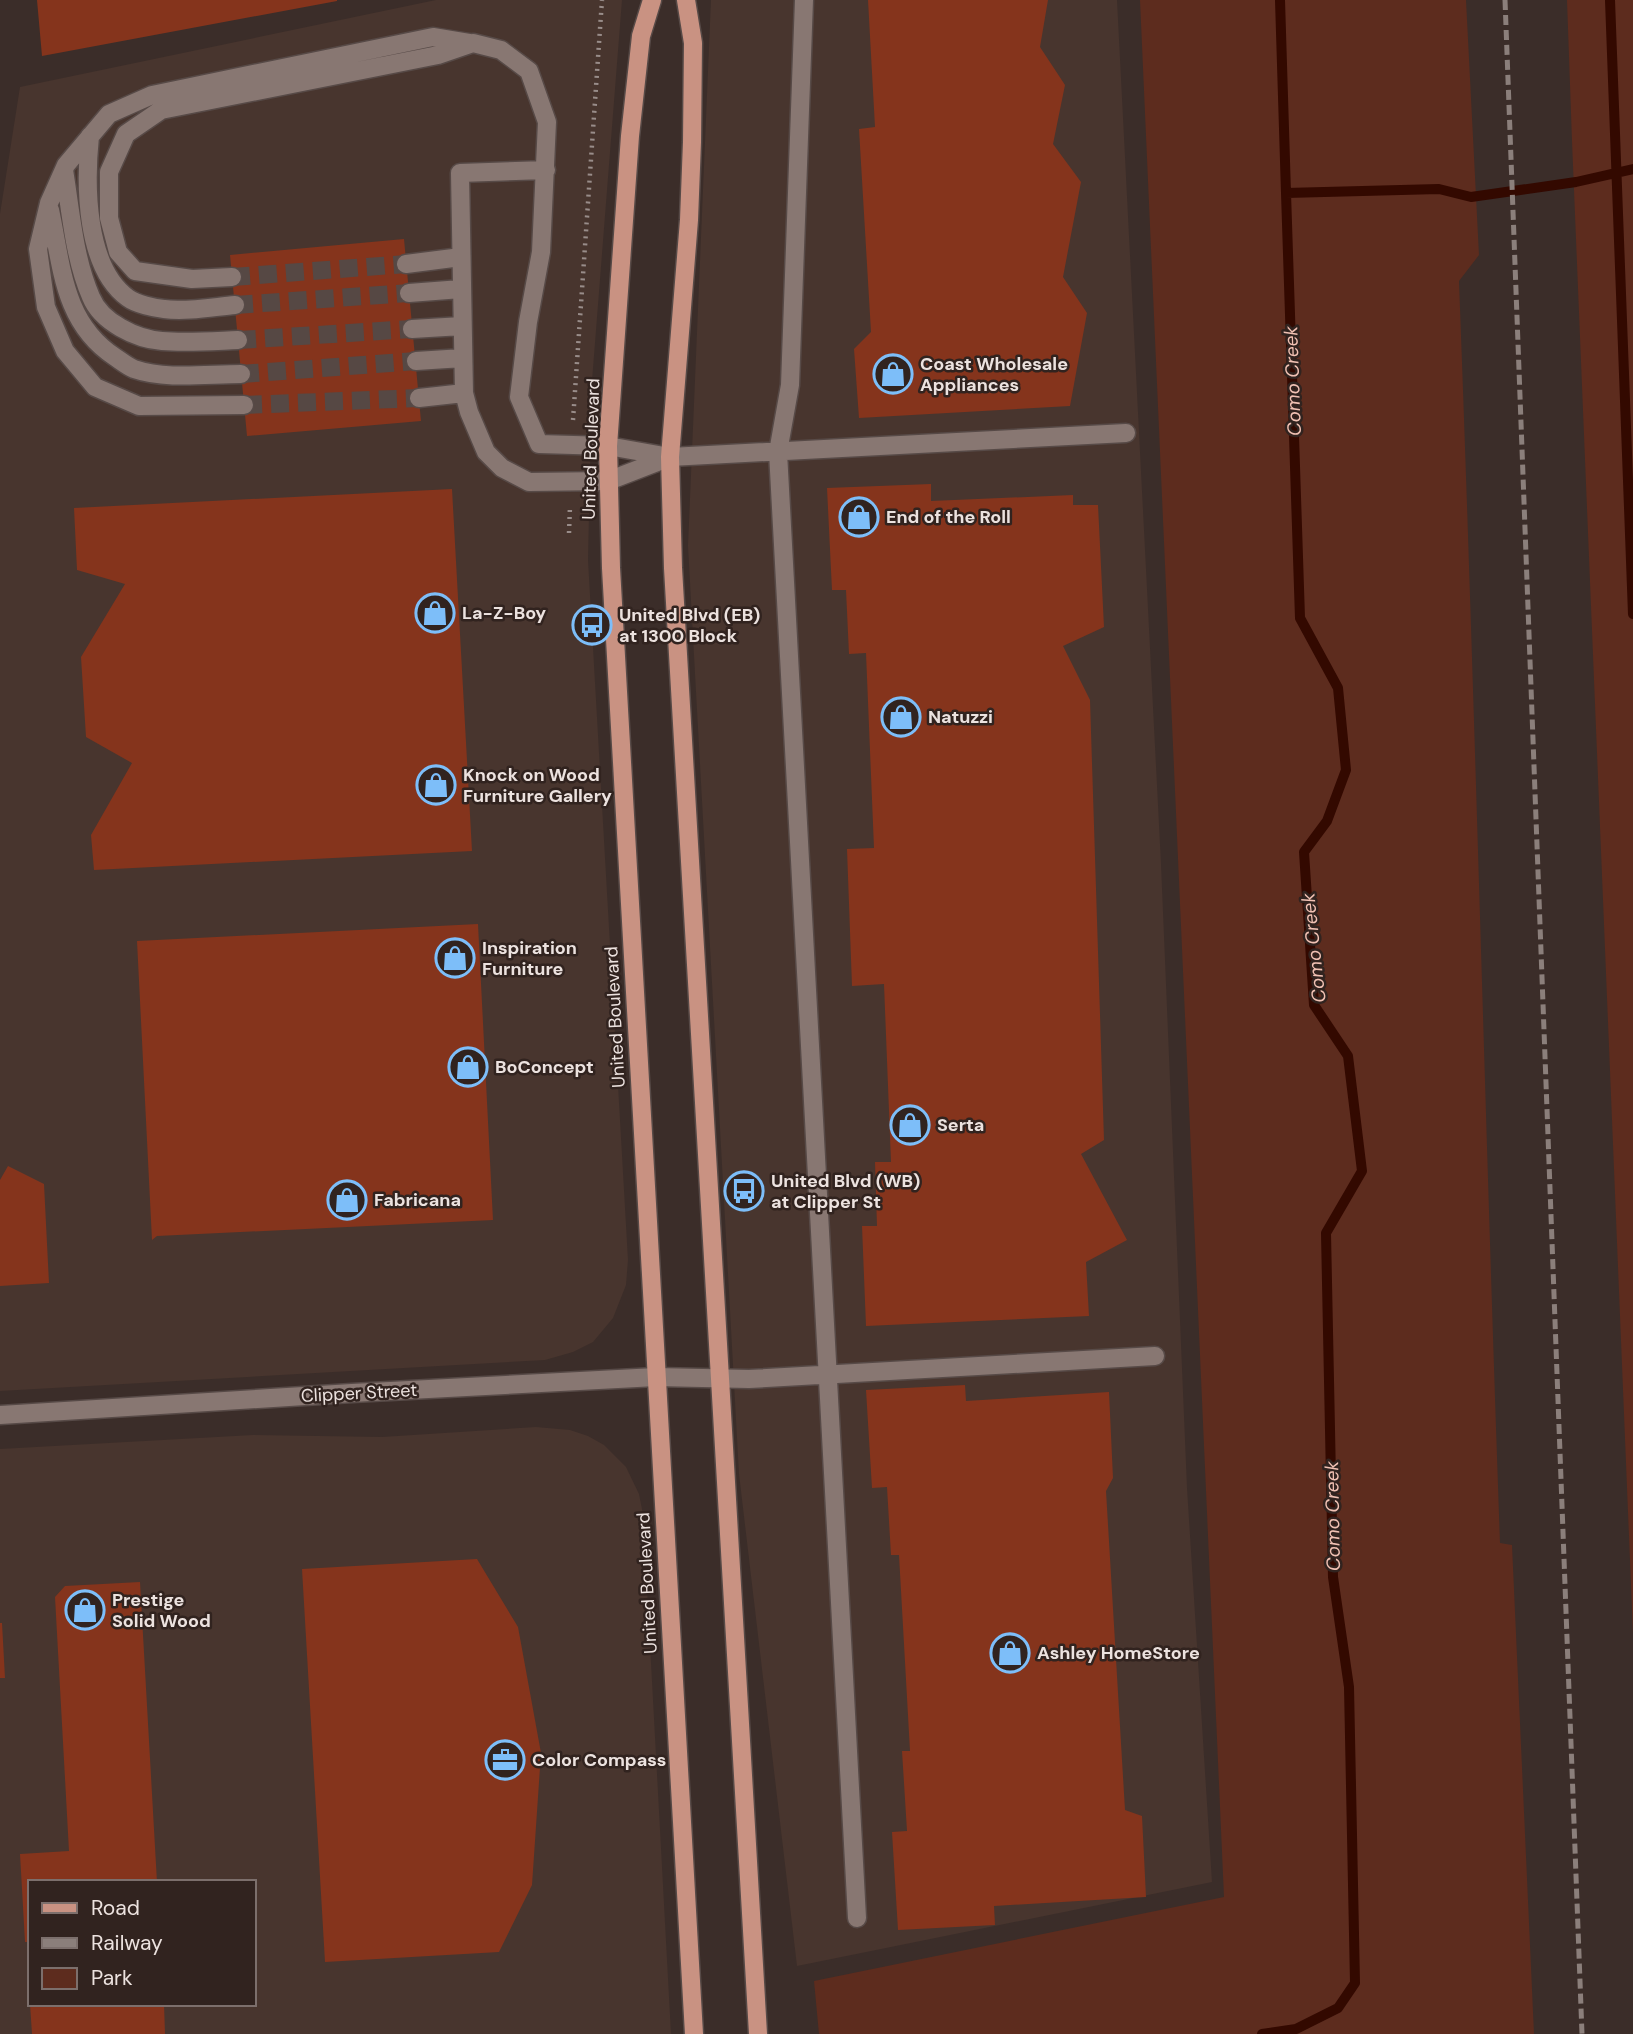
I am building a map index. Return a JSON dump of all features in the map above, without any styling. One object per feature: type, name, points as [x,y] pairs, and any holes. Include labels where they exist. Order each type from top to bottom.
[{"type":"main road","name":"United Boulevard","points":[[652,0],[641,36],[630,136],[608,446],[608,481],[694,2034]]},
{"type":"main road","points":[[686,0],[693,43],[691,155],[688,233],[670,457],[673,568],[758,2034]]},
{"type":"street","points":[[804,0],[790,385],[778,452],[857,1918]]},
{"type":"street","points":[[244,405],[139,406],[95,387],[65,351],[46,307],[38,250],[49,203],[64,170],[109,114],[152,95],[433,37],[501,50],[529,71],[547,122],[541,252],[528,322],[519,397],[539,444],[608,446],[670,457],[1126,433]]},
{"type":"street","points":[[232,277],[169,278],[135,271],[118,252],[109,218],[109,173],[126,134],[161,110],[438,55],[473,43]]},
{"type":"street","points":[[90,136],[87,166],[97,256],[115,286],[130,300],[165,310],[235,305]]},
{"type":"street","points":[[64,170],[79,257],[91,300],[108,319],[136,335],[160,341],[238,341]]},
{"type":"street","points":[[546,170],[460,173],[464,394],[486,452],[502,468],[529,482],[608,481],[670,457]]},
{"type":"street","points":[[49,203],[71,304],[86,332],[106,351],[133,368],[165,374],[241,374]]},
{"type":"street","points":[[406,264],[461,257]]},
{"type":"street","points":[[410,293],[461,289]]},
{"type":"street","points":[[412,329],[462,326]]},
{"type":"street","points":[[416,361],[463,358]]},
{"type":"street","points":[[419,398],[464,394]]},
{"type":"street","name":"Clipper Street","points":[[0,1415],[656,1377],[719,1379],[826,1375],[1155,1356]]},
{"type":"path","points":[[573,408],[602,0]]},
{"type":"shaded area","points":[[436,0],[622,0],[592,381],[588,560],[628,1260],[626,1285],[613,1318],[593,1342],[573,1352],[545,1360],[0,1391],[0,214],[20,87]]},
{"type":"shaded area","points":[[711,0],[1117,0],[1161,864],[1187,1488],[1212,1882],[797,1966],[739,1474],[688,546]]},
{"type":"shaded area","points":[[536,1427],[570,1430],[588,1436],[604,1445],[626,1467],[639,1494],[643,1514],[671,2034],[0,2034],[0,1449],[253,1435],[382,1437]]},
{"type":"green space","points":[[1140,0],[1466,0],[1479,255],[1459,281],[1500,1543],[1512,1545],[1534,2034],[819,2034],[814,1981],[1224,1897]]},
{"type":"green space","points":[[1567,0],[1633,0],[1633,1634],[1572,141]]},
{"type":"building","points":[[37,0],[337,0],[337,1],[42,56]]},
{"type":"building","points":[[868,0],[1048,0],[1040,47],[1065,85],[1053,144],[1081,182],[1063,277],[1087,313],[1070,406],[859,418],[854,349],[871,332],[859,129],[875,127]]},
{"type":"building","points":[[404,239],[421,421],[247,436],[230,255]]},
{"type":"building","points":[[931,484],[931,501],[1073,495],[1073,505],[1098,505],[1104,627],[1063,646],[1090,700],[1104,1140],[1081,1154],[1127,1240],[1086,1262],[1089,1316],[866,1326],[862,1226],[877,1226],[875,1162],[891,1162],[884,984],[852,986],[847,849],[874,848],[866,653],[849,654],[846,590],[832,590],[827,488]]},
{"type":"building","points":[[452,489],[472,851],[94,870],[91,835],[132,763],[86,737],[81,657],[125,584],[77,570],[74,508]]},
{"type":"building","points":[[478,924],[493,1220],[157,1236],[152,1240],[137,941]]},
{"type":"building","points":[[8,1166],[44,1184],[49,1283],[0,1286],[0,1180]]},
{"type":"building","name":"Ashley HomeStore","points":[[965,1385],[966,1401],[1109,1392],[1113,1478],[1106,1491],[1125,1810],[1142,1816],[1146,1897],[994,1906],[995,1925],[898,1930],[892,1832],[907,1831],[902,1751],[910,1751],[899,1555],[891,1555],[887,1487],[872,1488],[866,1390]]},
{"type":"building","points":[[477,1559],[518,1627],[541,1753],[532,1885],[499,1952],[325,1962],[302,1569]]},
{"type":"building","points":[[140,1582],[157,1880],[28,1880],[28,1942],[25,1942],[20,1854],[69,1851],[55,1597],[65,1586]]},
{"type":"building","points":[[2,1623],[5,1678],[0,1678]]},
{"type":"building","points":[[30,2006],[164,2006],[165,2034],[32,2034]]},
{"type":"waterway","points":[[1280,0],[1286,193]]},
{"type":"waterway","points":[[1610,0],[1633,614]]},
{"type":"waterway","name":"Como Creek","points":[[1262,2034],[1296,2029],[1338,2008],[1355,1983],[1349,1687],[1333,1577],[1326,1233],[1362,1171],[1348,1056],[1314,1005],[1304,852],[1327,821],[1346,770],[1338,688],[1300,618],[1286,193],[1439,189],[1471,197],[1576,182],[1633,169]]},
{"type":"tunnel","points":[[232,277],[406,264]]},
{"type":"tunnel","points":[[235,305],[409,293]]},
{"type":"tunnel","points":[[238,340],[412,329]]},
{"type":"tunnel","points":[[241,374],[416,361]]},
{"type":"tunnel","points":[[244,405],[419,398]]},
{"type":"railway","points":[[1505,0],[1582,2034]]},
{"type":"place","name":"Coast Wholesale Appliances","points":[[893,374]]},
{"type":"place","name":"End of the Roll","points":[[859,517]]},
{"type":"place","name":"La-Z-Boy","points":[[435,613]]},
{"type":"place","name":"United Blvd (EB) at 1300 Block","points":[[592,625]]},
{"type":"place","name":"Natuzzi","points":[[901,717]]},
{"type":"place","name":"Knock on Wood Furniture Gallery","points":[[436,785]]},
{"type":"place","name":"Inspiration Furniture","points":[[455,958]]},
{"type":"place","name":"BoConcept","points":[[468,1067]]},
{"type":"place","name":"Serta","points":[[910,1125]]},
{"type":"place","name":"United Blvd (WB) at Clipper St","points":[[744,1191]]},
{"type":"place","name":"Fabricana","points":[[347,1200]]},
{"type":"place","name":"Prestige Solid Wood","points":[[85,1610]]},
{"type":"place","name":"Ashley HomeStore","points":[[1010,1653]]},
{"type":"place","name":"Color Compass","points":[[505,1760]]}]
